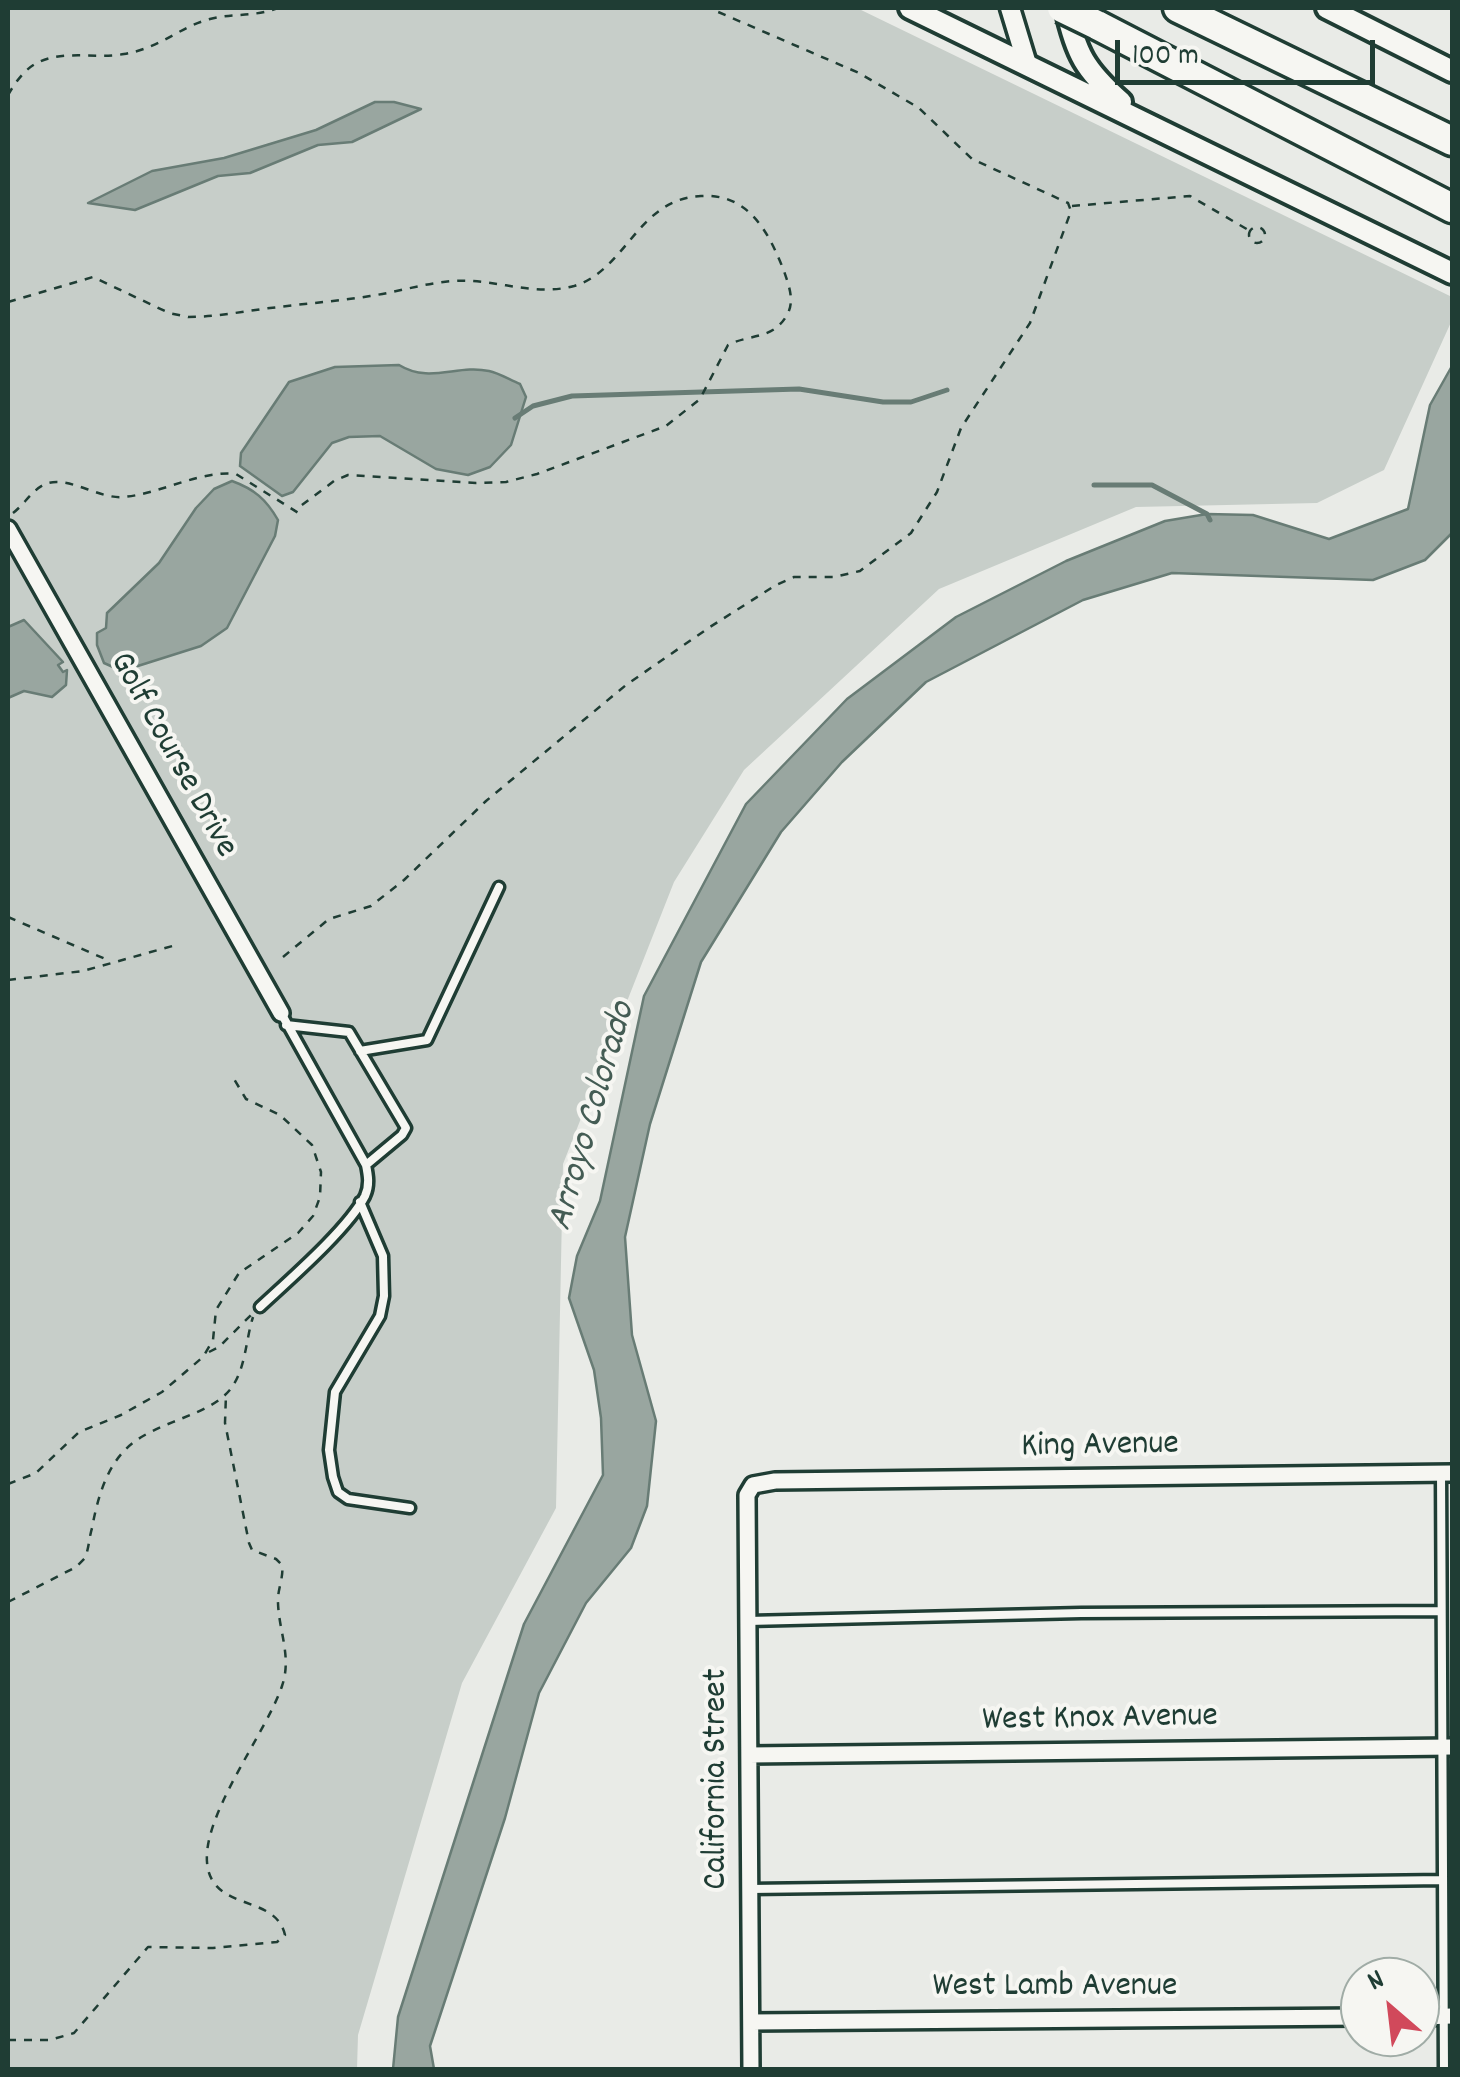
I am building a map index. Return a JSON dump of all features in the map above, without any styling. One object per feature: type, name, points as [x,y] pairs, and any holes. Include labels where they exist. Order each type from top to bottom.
[{"type":"highway","points":[[1064,8],[1452,208]]},
{"type":"highway","points":[[1178,8],[1452,142]]},
{"type":"main road","points":[[910,8],[1452,273]]},
{"type":"main road","points":[[1064,8],[1074,45],[1092,76],[1138,117]]},
{"type":"main road","points":[[1327,8],[1452,70]]},
{"type":"street","points":[[1010,8],[1028,64]]},
{"type":"street","name":"Golf Course Drive","points":[[8,529],[284,1019]]},
{"type":"street","name":"King Avenue","points":[[751,1489],[763,1482],[1447,1473]]},
{"type":"street","name":"California Street","points":[[751,1489],[746,1495],[751,2070]]},
{"type":"street","name":"West Knox Avenue","points":[[748,1754],[1448,1747]]},
{"type":"street","name":"West Lamb Avenue","points":[[751,2022],[1340,2017]]},
{"type":"lane","points":[[360,1051],[426,1040],[499,887]]},
{"type":"lane","points":[[284,1019],[349,1032],[406,1128],[366,1164]]},
{"type":"lane","points":[[260,1307],[318,1252],[360,1202],[369,1180],[366,1164],[284,1019]]},
{"type":"lane","points":[[360,1202],[383,1256],[384,1296],[380,1316],[335,1392],[329,1450],[332,1477],[338,1492],[348,1499],[410,1508]]},
{"type":"lane","points":[[1444,2070],[1448,2016],[1444,1880],[1448,1747],[1440,1611],[1447,1473]]},
{"type":"lane","points":[[748,1621],[1044,1613],[1440,1611]]},
{"type":"lane","points":[[750,1888],[1444,1880]]},
{"type":"path","points":[[8,96],[24,73],[39,62],[130,53],[158,45],[204,20],[257,15],[278,8]]},
{"type":"path","points":[[709,8],[880,84],[930,116],[972,159],[1066,200],[1071,207]]},
{"type":"path","points":[[8,302],[93,277],[169,313],[188,317],[371,296],[446,282],[484,280],[544,289],[571,287],[595,275],[662,208],[707,195],[739,204],[766,231],[792,297],[786,318],[759,338],[728,345],[700,400],[666,426],[520,480],[476,483],[348,475],[294,511]]},
{"type":"path","points":[[1071,207],[1182,195],[1216,209],[1250,231]]},
{"type":"path","points":[[283,957],[328,919],[366,908],[386,895],[486,801],[626,684],[710,627],[776,584],[794,577],[834,577],[860,571],[911,533],[937,492],[961,428],[1030,323],[1071,207]]},
{"type":"path","points":[[8,516],[48,483],[118,498],[158,492],[224,473],[236,474],[300,514]]},
{"type":"path","points":[[8,918],[112,961]]},
{"type":"path","points":[[8,980],[83,971],[176,945]]},
{"type":"path","points":[[208,1352],[216,1310],[229,1286],[247,1265],[307,1225],[320,1197],[319,1163],[308,1138],[272,1109],[246,1099],[234,1079]]},
{"type":"path","points":[[8,1484],[36,1473],[79,1432],[122,1415],[162,1392],[256,1311],[239,1373],[226,1394],[225,1423],[248,1543],[252,1550],[282,1565],[278,1599],[287,1663],[279,1696],[214,1824],[207,1854],[208,1869],[216,1886],[272,1913],[285,1935],[276,1942],[212,1948],[148,1947],[74,2033],[50,2040],[8,2040]]},
{"type":"path","points":[[8,1602],[76,1567],[85,1558],[104,1484],[124,1451],[141,1436],[226,1394]]},
{"type":"shaded area","points":[[8,8],[857,8],[1452,297],[1452,320],[1384,470],[1317,503],[1136,507],[939,589],[744,770],[674,882],[563,1164],[556,1508],[462,1683],[358,2035],[357,2069],[8,2070]]},
{"type":"shaded area","points":[[375,102],[421,109],[352,142],[318,145],[250,173],[218,176],[135,210],[88,203],[152,171],[224,158],[316,130]]},
{"type":"shaded area","points":[[399,365],[422,373],[489,371],[520,384],[526,397],[511,445],[490,467],[468,475],[436,469],[380,436],[349,437],[332,443],[293,492],[282,496],[240,466],[241,453],[289,382],[335,367]]},
{"type":"shaded area","name":"Arroyo Colorado","points":[[1452,366],[1452,533],[1425,560],[1373,580],[1172,573],[1083,600],[926,682],[842,762],[781,832],[701,962],[650,1124],[625,1237],[632,1335],[656,1421],[647,1506],[631,1548],[586,1603],[539,1693],[505,1818],[430,2046],[434,2069],[393,2069],[398,2017],[524,1624],[603,1475],[594,1370],[569,1298],[577,1256],[600,1201],[644,996],[746,804],[847,699],[956,617],[1066,561],[1165,521],[1207,514],[1253,515],[1329,539],[1408,509],[1430,405]]},
{"type":"shaded area","points":[[232,481],[259,496],[278,520],[275,536],[227,628],[201,646],[122,671],[104,663],[97,633],[106,628],[107,613],[159,563],[196,508],[214,489]]},
{"type":"shaded area","points":[[24,620],[63,662],[58,665],[63,672],[67,670],[66,685],[52,697],[24,691],[8,698],[8,627]]},
{"type":"waterway","points":[[515,418],[533,406],[572,396],[799,389],[883,402],[911,402],[947,390]]},
{"type":"waterway","points":[[1094,485],[1152,485],[1207,514],[1210,520]]}]
